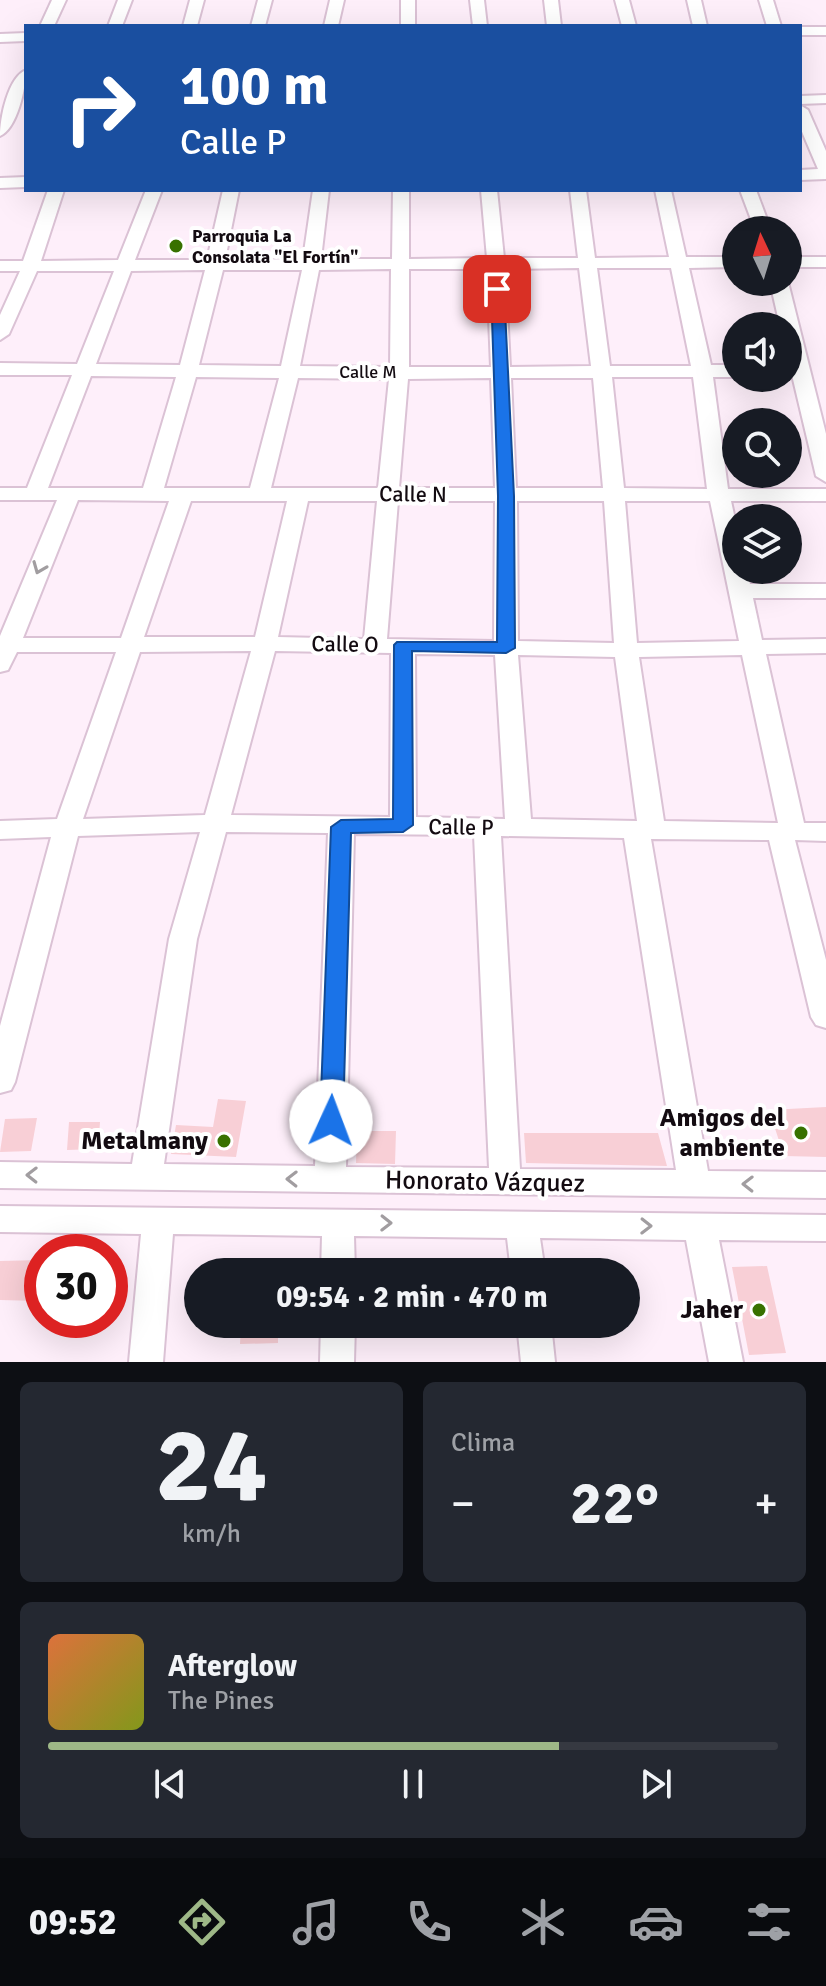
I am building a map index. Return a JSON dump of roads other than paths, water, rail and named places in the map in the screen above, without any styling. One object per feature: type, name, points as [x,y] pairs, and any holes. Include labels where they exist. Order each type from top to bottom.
[{"type":"street","points":[[48,24],[59,0]]},
{"type":"street","points":[[116,24],[125,0]]},
{"type":"street","points":[[191,24],[197,0]]},
{"type":"street","points":[[259,24],[265,0]]},
{"type":"street","points":[[331,24],[337,0]]},
{"type":"street","points":[[408,0],[408,24]]},
{"type":"street","points":[[477,0],[480,24]]},
{"type":"street","points":[[551,0],[554,24]]},
{"type":"street","points":[[622,0],[628,24]]},
{"type":"street","points":[[694,0],[700,24]]},
{"type":"street","points":[[766,0],[773,24]]},
{"type":"street","points":[[802,31],[826,31]]},
{"type":"street","points":[[0,38],[24,37]]},
{"type":"street","points":[[0,131],[24,79]]},
{"type":"street","points":[[802,100],[826,99]]},
{"type":"street","points":[[802,115],[826,172],[802,175]]},
{"type":"street","points":[[0,183],[24,182]]},
{"type":"street","points":[[1,329],[30,265],[55,192]]},
{"type":"street","points":[[35,495],[153,192]]},
{"type":"street","points":[[151,496],[190,369],[217,264],[231,192]]},
{"type":"street","points":[[259,495],[291,372],[314,264],[321,192]]},
{"type":"street","points":[[375,645],[399,373],[401,192]]},
{"type":"street","points":[[489,192],[496,262],[506,496],[506,648],[519,828]]},
{"type":"street","points":[[578,192],[602,369],[644,831],[694,1184]]},
{"type":"street","points":[[663,192],[702,370],[719,496],[753,646],[787,832],[826,1017]]},
{"type":"street","points":[[749,192],[758,216]]},
{"type":"street","points":[[0,266],[722,262]]},
{"type":"street","points":[[802,262],[826,262]]},
{"type":"street","name":"Calle M","points":[[0,369],[399,373],[602,369],[722,371]]},
{"type":"street","points":[[802,372],[826,372]]},
{"type":"street","points":[[801,392],[826,476]]},
{"type":"street","name":"Calle N","points":[[0,494],[826,495]]},
{"type":"street","points":[[146,1176],[183,939],[265,644],[299,494]]},
{"type":"street","points":[[0,1082],[67,828],[182,495]]},
{"type":"street","points":[[4,655],[69,496]]},
{"type":"street","points":[[740,591],[826,591]]},
{"type":"street","name":"Calle O","points":[[4,655],[131,644],[626,650],[826,646]]},
{"type":"street","points":[[403,645],[403,825]]},
{"type":"street","name":"Calle P","points":[[0,830],[215,823],[826,832]]},
{"type":"street","points":[[330,1180],[341,827]]},
{"type":"street","points":[[487,828],[505,1182]]},
{"type":"street","name":"Honorato Vázquez","points":[[0,1175],[826,1185]]},
{"type":"street","name":"Honorato Vázquez","points":[[0,1219],[826,1228]]},
{"type":"street","points":[[146,1362],[158,1221]]},
{"type":"street","points":[[338,1223],[338,1258]]},
{"type":"street","points":[[522,1225],[526,1258]]},
{"type":"street","points":[[700,1227],[726,1362]]},
{"type":"street","points":[[337,1362],[338,1338]]},
{"type":"street","points":[[535,1338],[538,1362]]},
{"type":"place","name":"Parroquia La Consolata \"El Fortín\"","points":[[176,246]]},
{"type":"place","name":"Amigos del ambiente","points":[[801,1133]]},
{"type":"place","name":"Metalmany","points":[[224,1141]]},
{"type":"place","name":"Jaher","points":[[759,1310]]}]
